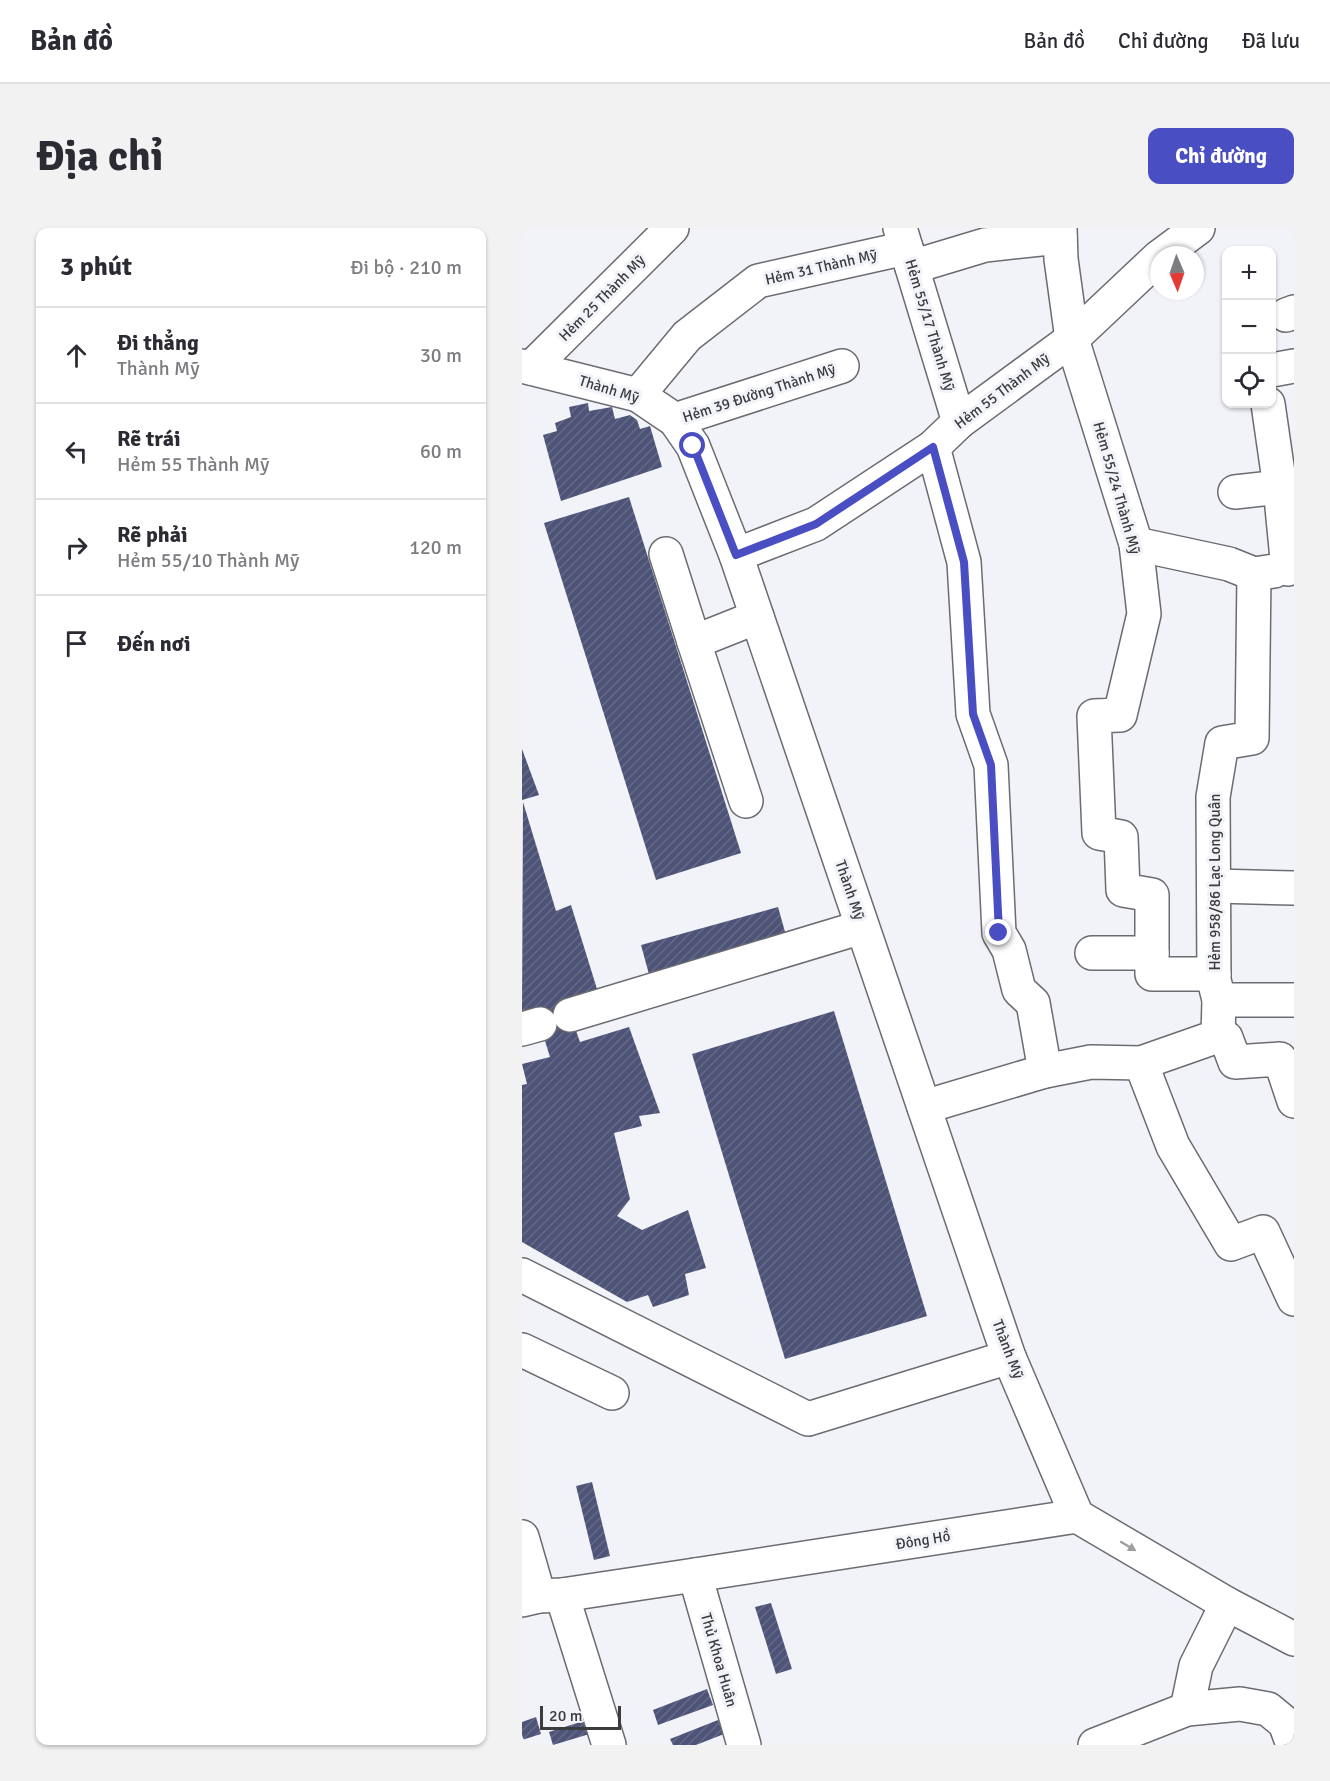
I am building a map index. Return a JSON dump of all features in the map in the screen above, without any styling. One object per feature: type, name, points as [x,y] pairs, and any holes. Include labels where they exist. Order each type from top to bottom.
[{"type":"street","name":"Hẻm 25 Thành Mỹ","points":[[527,367],[672,228]]},
{"type":"street","name":"Hẻm 55 Thành Mỹ","points":[[1174,246],[1198,228]]},
{"type":"street","name":"Hẻm 31 Thành Mỹ","points":[[638,395],[687,336],[758,281],[907,251],[985,245],[1060,232]]},
{"type":"street","name":"Hẻm 55/24 Thành Mỹ","points":[[1060,232],[1061,260],[1072,339],[1136,544],[1144,614],[1120,715],[1094,716],[1099,834],[1121,837],[1123,890],[1152,895],[1152,974],[1217,987]]},
{"type":"street","name":"Hẻm 55/17 Thành Mỹ","points":[[907,251],[959,422]]},
{"type":"street","name":"Hẻm 55 Thành Mỹ","points":[[736,555],[816,524],[933,447],[959,422],[1072,339],[1150,266]]},
{"type":"street","name":"Hẻm 39 Đường Thành Mỹ","points":[[675,420],[842,366]]},
{"type":"street","points":[[1276,369],[1294,366]]},
{"type":"street","name":"Thành Mỹ","points":[[527,367],[638,395],[675,420],[693,446],[736,555],[1009,1357],[1077,1516]]},
{"type":"street","points":[[1136,544],[1228,564],[1254,574],[1291,568],[1269,408]]},
{"type":"street","points":[[933,447],[964,562],[973,714],[991,765],[999,933],[1009,950],[1019,990],[1033,1003],[1045,1071]]},
{"type":"street","points":[[1235,492],[1280,487]]},
{"type":"street","points":[[666,554],[746,801]]},
{"type":"street","name":"Hẻm 958/86 Lạc Long Quân","points":[[1218,1036],[1213,797],[1222,743],[1252,738],[1254,574]]},
{"type":"street","points":[[694,642],[757,617]]},
{"type":"street","points":[[1215,886],[1294,888]]},
{"type":"street","points":[[544,1022],[862,927]]},
{"type":"street","points":[[1092,953],[1152,953]]},
{"type":"street","points":[[1217,987],[1294,1000]]},
{"type":"street","points":[[924,1107],[1045,1071],[1092,1062],[1141,1062],[1218,1036],[1226,1038],[1235,1062],[1280,1059],[1294,1101]]},
{"type":"street","points":[[1141,1062],[1173,1146],[1231,1244],[1263,1232],[1294,1299]]},
{"type":"street","points":[[522,1275],[807,1419],[1009,1357]]},
{"type":"street","points":[[522,1350],[612,1393]]},
{"type":"street","points":[[1077,1516],[1227,1604],[1294,1639]]},
{"type":"street","name":"Đông Hồ","points":[[541,1597],[1077,1516]]},
{"type":"street","points":[[522,1538],[541,1597],[609,1745]]},
{"type":"street","name":"Thủ Khoa Huân","points":[[694,1575],[744,1745]]},
{"type":"street","points":[[1187,1709],[1196,1666],[1227,1604]]},
{"type":"street","points":[[1095,1745],[1187,1709],[1240,1704],[1268,1709],[1285,1723],[1293,1745]]},
{"type":"building","points":[[588,403],[589,411],[612,407],[615,419],[630,415],[637,420],[640,429],[650,426],[662,467],[561,501],[543,435],[557,431],[555,423],[571,417],[569,407]]},
{"type":"building","points":[[629,497],[741,853],[656,880],[544,523]]},
{"type":"building","points":[[522,749],[539,795],[522,800]]},
{"type":"building","points":[[523,802],[556,911],[571,905],[597,989],[565,1000],[580,1042],[629,1027],[660,1113],[639,1116],[642,1126],[614,1133],[630,1199],[617,1216],[642,1230],[688,1210],[706,1268],[685,1274],[689,1295],[653,1307],[648,1295],[627,1302],[522,1242],[522,1085],[527,1084],[522,1064],[550,1057],[535,1009],[522,1013]]},
{"type":"building","points":[[778,907],[787,939],[650,978],[641,945]]},
{"type":"building","points":[[834,1011],[927,1316],[785,1359],[692,1054]]},
{"type":"building","points":[[592,1482],[610,1556],[594,1560],[576,1486]]},
{"type":"building","points":[[771,1603],[792,1669],[776,1674],[755,1607]]},
{"type":"building","points":[[707,1689],[713,1705],[658,1725],[653,1710]]},
{"type":"building","points":[[602,1715],[606,1729],[553,1745],[549,1732]]},
{"type":"building","points":[[536,1717],[541,1734],[522,1740],[522,1722]]},
{"type":"building","points":[[718,1720],[724,1734],[696,1745],[673,1745],[670,1739]]},
{"type":"route","points":[[693,446],[736,555],[816,524],[933,447],[964,562],[973,714],[991,765],[999,933]]}]
